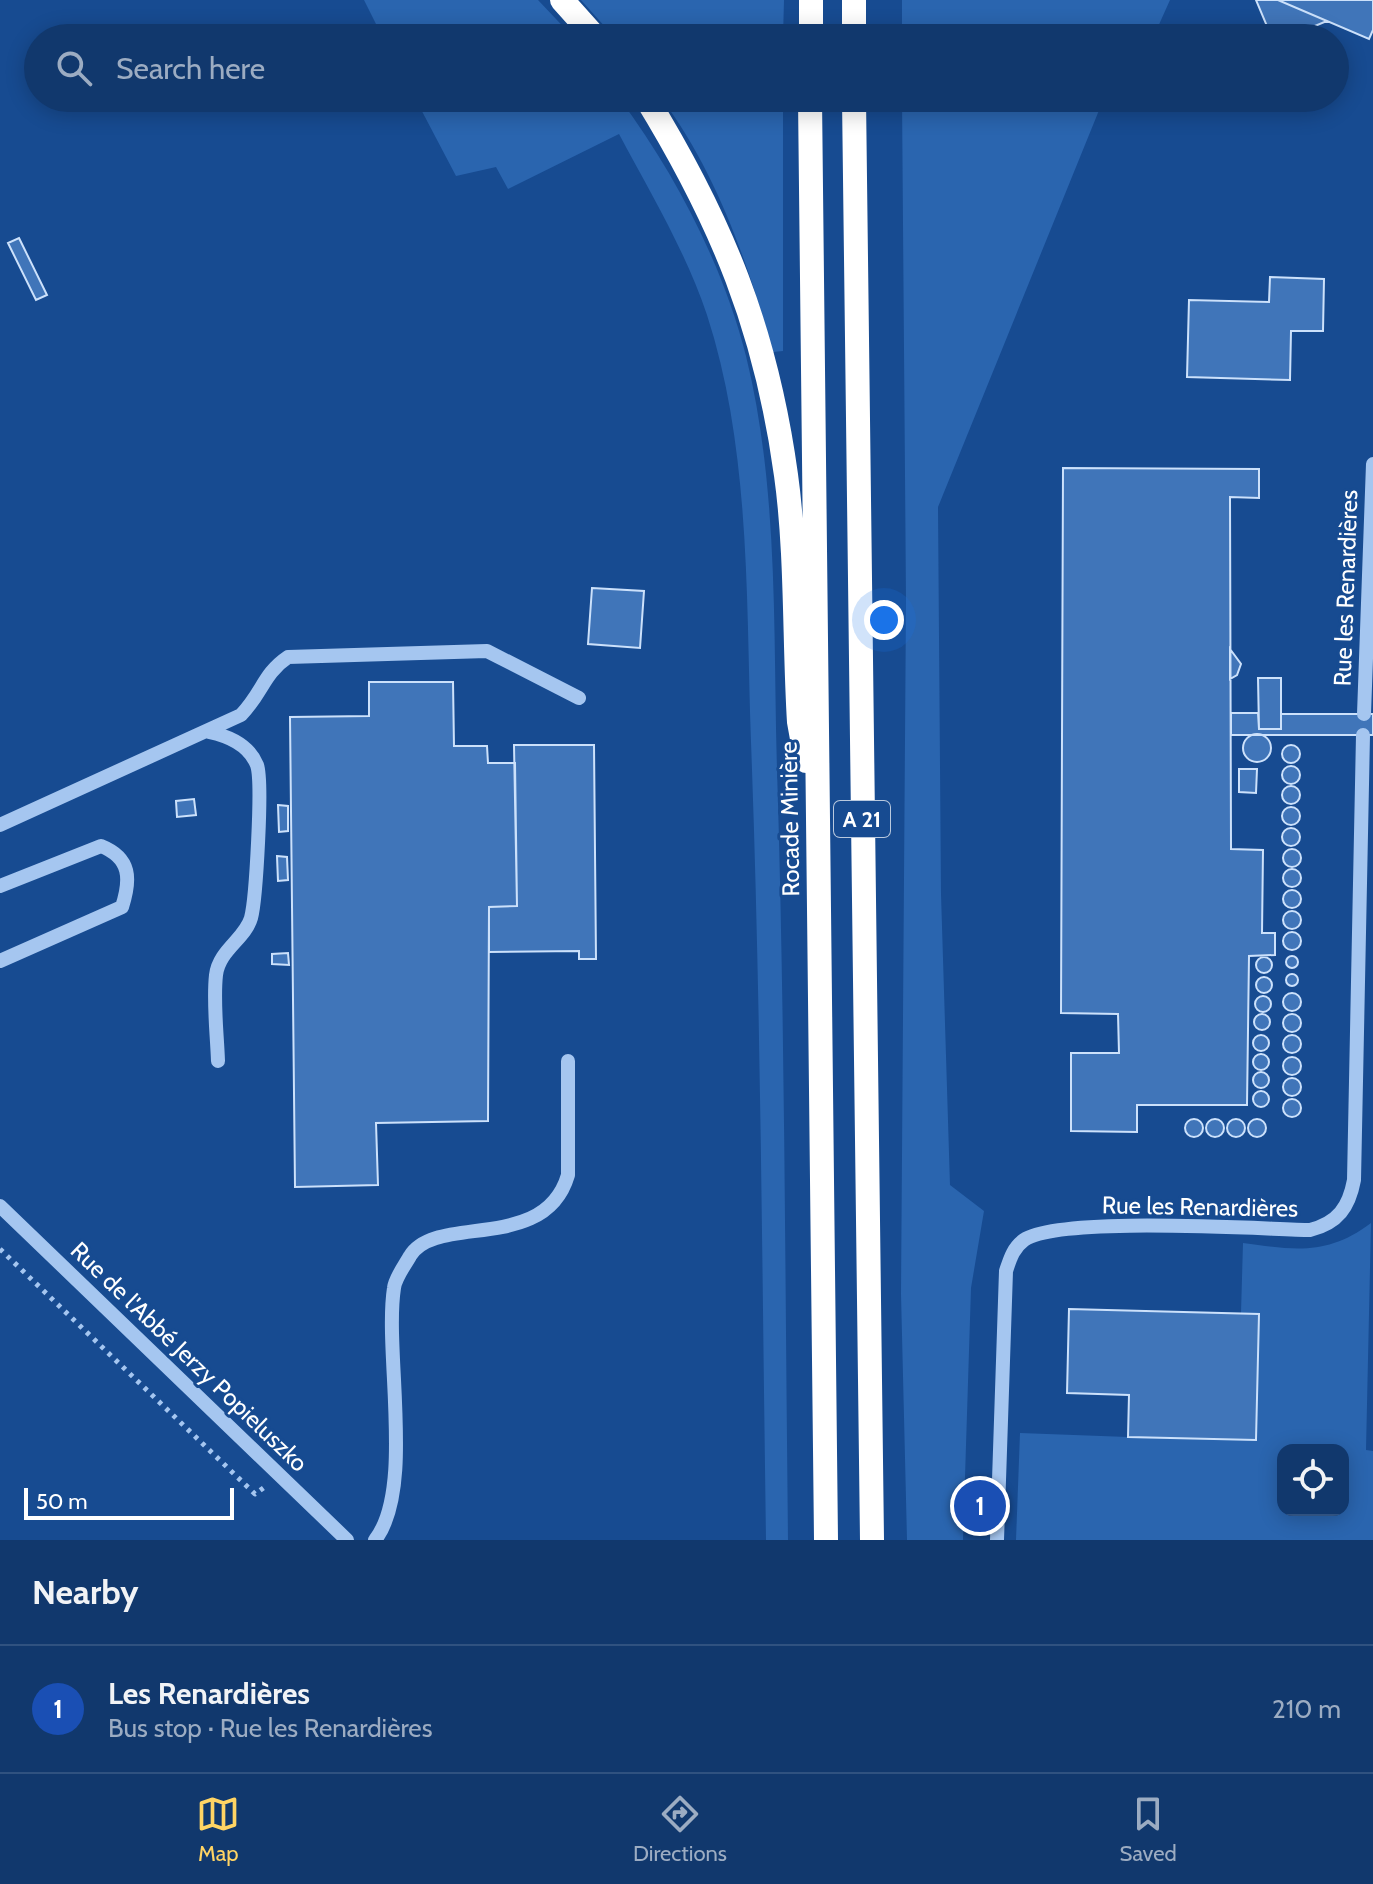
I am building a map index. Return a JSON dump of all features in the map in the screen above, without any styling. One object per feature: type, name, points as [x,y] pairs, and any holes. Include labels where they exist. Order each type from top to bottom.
[{"type":"highway","points":[[562,0],[583,24]]},
{"type":"highway","points":[[811,0],[811,24]]},
{"type":"highway","points":[[854,0],[854,24]]},
{"type":"highway","points":[[654,112],[705,198],[746,297],[763,353],[787,477],[799,722],[818,819]]},
{"type":"highway","name":"Rocade Minière","points":[[810,112],[826,1540]]},
{"type":"highway","name":"A 21","points":[[854,112],[872,1540]]},
{"type":"street","name":"Rue les Renardières","points":[[1364,714],[1373,464]]},
{"type":"street","points":[[0,825],[241,715],[258,697],[270,669],[288,657],[487,651],[579,698]]},
{"type":"street","points":[[209,732],[226,736],[251,757],[257,766],[259,801],[250,920],[228,946],[216,972],[218,1061]]},
{"type":"street","name":"Rue les Renardières","points":[[997,1540],[1006,1271],[1011,1254],[1025,1240],[1067,1227],[1310,1230],[1337,1218],[1350,1202],[1354,1180],[1363,735]]},
{"type":"street","points":[[0,886],[101,846],[114,851],[126,864],[129,884],[122,907],[0,961]]},
{"type":"street","points":[[375,1540],[383,1530],[392,1479],[394,1286],[412,1251],[444,1236],[491,1230],[529,1219],[551,1206],[564,1189],[568,1175],[568,1061]]},
{"type":"street","name":"Rue de l'Abbé Jerzy Popieluszko","points":[[0,1206],[347,1540]]},
{"type":"path","points":[[0,1249],[255,1494],[281,1476]]},
{"type":"shaded area","points":[[364,0],[538,0],[561,24],[376,24]]},
{"type":"shaded area","points":[[581,0],[784,0],[783,24],[602,24]]},
{"type":"shaded area","points":[[902,0],[1170,0],[1159,24],[902,24]]},
{"type":"shaded area","points":[[422,112],[629,112],[695,221],[724,288],[746,356],[764,458],[772,561],[782,962],[788,1540],[766,1540],[759,1041],[744,527],[732,419],[721,366],[707,315],[689,268],[619,134],[508,189],[496,167],[456,176]]},
{"type":"shaded area","points":[[671,112],[783,112],[783,351],[773,352],[729,220]]},
{"type":"shaded area","points":[[902,112],[1098,112],[938,507],[941,894],[950,1185],[984,1211],[971,1288],[963,1540],[907,1540],[901,1294],[906,601]]},
{"type":"shaded area","points":[[1371,1223],[1366,1450],[1373,1451],[1373,1540],[1016,1540],[1020,1433],[1128,1437],[1259,1314],[1241,1313],[1243,1243],[1310,1248],[1340,1241]]},
{"type":"building","points":[[1256,0],[1278,0],[1327,21],[1320,24],[1266,24]]},
{"type":"building","points":[[1278,0],[1373,0],[1373,30],[1369,39],[1349,30],[1349,24],[1334,24]]},
{"type":"building","points":[[19,238],[47,295],[36,300],[8,243]]},
{"type":"building","points":[[1270,277],[1324,279],[1323,331],[1291,331],[1290,380],[1187,377],[1189,300],[1269,302]]},
{"type":"building","points":[[1063,468],[1259,469],[1259,498],[1230,497],[1231,849],[1263,850],[1262,933],[1275,933],[1275,955],[1249,956],[1247,1105],[1137,1105],[1137,1132],[1071,1131],[1071,1053],[1119,1053],[1118,1014],[1061,1013]]},
{"type":"building","points":[[592,588],[644,591],[640,648],[588,644]]},
{"type":"building","points":[[1230,649],[1241,664],[1237,675],[1230,679]]},
{"type":"building","points":[[1258,678],[1281,678],[1281,729],[1259,729]]},
{"type":"building","points":[[369,682],[453,682],[454,746],[487,746],[488,763],[515,763],[517,906],[489,907],[488,1121],[376,1123],[378,1185],[295,1187],[290,717],[369,716]]},
{"type":"building","points":[[1231,713],[1258,713],[1259,729],[1281,729],[1281,714],[1373,714],[1373,735],[1231,735]]},
{"type":"building","points":[[1257,734],[1267,738],[1271,748],[1267,758],[1257,762],[1247,758],[1243,748],[1247,738]]},
{"type":"building","points":[[514,745],[594,745],[596,959],[579,959],[579,951],[489,952],[489,907],[517,906]]},
{"type":"building","points":[[1291,745],[1300,754],[1291,763],[1282,754]]},
{"type":"building","points":[[1291,766],[1300,775],[1291,784],[1282,775]]},
{"type":"building","points":[[1239,769],[1257,769],[1256,793],[1239,792]]},
{"type":"building","points":[[1291,786],[1300,795],[1291,804],[1282,795]]},
{"type":"building","points":[[194,799],[196,815],[177,817],[176,801]]},
{"type":"building","points":[[278,805],[288,806],[288,831],[279,832]]},
{"type":"building","points":[[1291,807],[1300,816],[1291,825],[1282,816]]},
{"type":"building","points":[[1291,828],[1300,837],[1291,846],[1282,837]]},
{"type":"building","points":[[1292,849],[1301,858],[1292,867],[1283,858]]},
{"type":"building","points":[[277,856],[287,857],[288,880],[278,881]]},
{"type":"building","points":[[1292,869],[1301,878],[1292,887],[1283,878]]},
{"type":"building","points":[[1292,890],[1301,899],[1292,908],[1283,899]]},
{"type":"building","points":[[1292,911],[1301,920],[1292,929],[1283,920]]},
{"type":"building","points":[[1292,932],[1301,941],[1292,950],[1283,941]]},
{"type":"building","points":[[288,953],[289,965],[272,964],[272,954]]},
{"type":"building","points":[[1292,956],[1298,962],[1292,968],[1286,962]]},
{"type":"building","points":[[1261,957],[1267,957],[1272,965],[1270,971],[1261,973],[1256,968],[1256,962]]},
{"type":"building","points":[[1292,974],[1298,980],[1292,986],[1286,980]]},
{"type":"building","points":[[1261,977],[1267,977],[1272,985],[1270,991],[1261,993],[1256,988],[1256,982]]},
{"type":"building","points":[[1292,993],[1301,1002],[1292,1011],[1283,1002]]},
{"type":"building","points":[[1260,996],[1266,996],[1271,1004],[1269,1010],[1260,1012],[1255,1007],[1255,1001]]},
{"type":"building","points":[[1259,1014],[1265,1014],[1270,1022],[1268,1028],[1259,1030],[1254,1025],[1254,1019]]},
{"type":"building","points":[[1292,1014],[1301,1023],[1292,1032],[1283,1023]]},
{"type":"building","points":[[1258,1035],[1264,1035],[1269,1043],[1267,1049],[1258,1051],[1253,1046],[1253,1040]]},
{"type":"building","points":[[1292,1035],[1301,1044],[1292,1053],[1283,1044]]},
{"type":"building","points":[[1258,1054],[1264,1054],[1269,1062],[1267,1068],[1258,1070],[1253,1065],[1253,1059]]},
{"type":"building","points":[[1292,1057],[1301,1066],[1292,1075],[1283,1066]]},
{"type":"building","points":[[1258,1072],[1264,1072],[1269,1080],[1267,1086],[1258,1088],[1253,1083],[1253,1077]]},
{"type":"building","points":[[1292,1078],[1301,1087],[1292,1096],[1283,1087]]},
{"type":"building","points":[[1258,1091],[1264,1091],[1269,1099],[1267,1105],[1258,1107],[1253,1102],[1253,1096]]},
{"type":"building","points":[[1292,1099],[1301,1108],[1292,1117],[1283,1108]]},
{"type":"building","points":[[1194,1119],[1203,1128],[1194,1137],[1185,1128]]},
{"type":"building","points":[[1215,1119],[1224,1128],[1215,1137],[1206,1128]]},
{"type":"building","points":[[1236,1119],[1245,1128],[1236,1137],[1227,1128]]},
{"type":"building","points":[[1257,1119],[1266,1128],[1257,1137],[1248,1128]]},
{"type":"building","points":[[1069,1309],[1259,1314],[1256,1440],[1128,1437],[1129,1395],[1067,1393]]},
{"type":"place","name":"Les Renardières","points":[[980,1506]]}]
